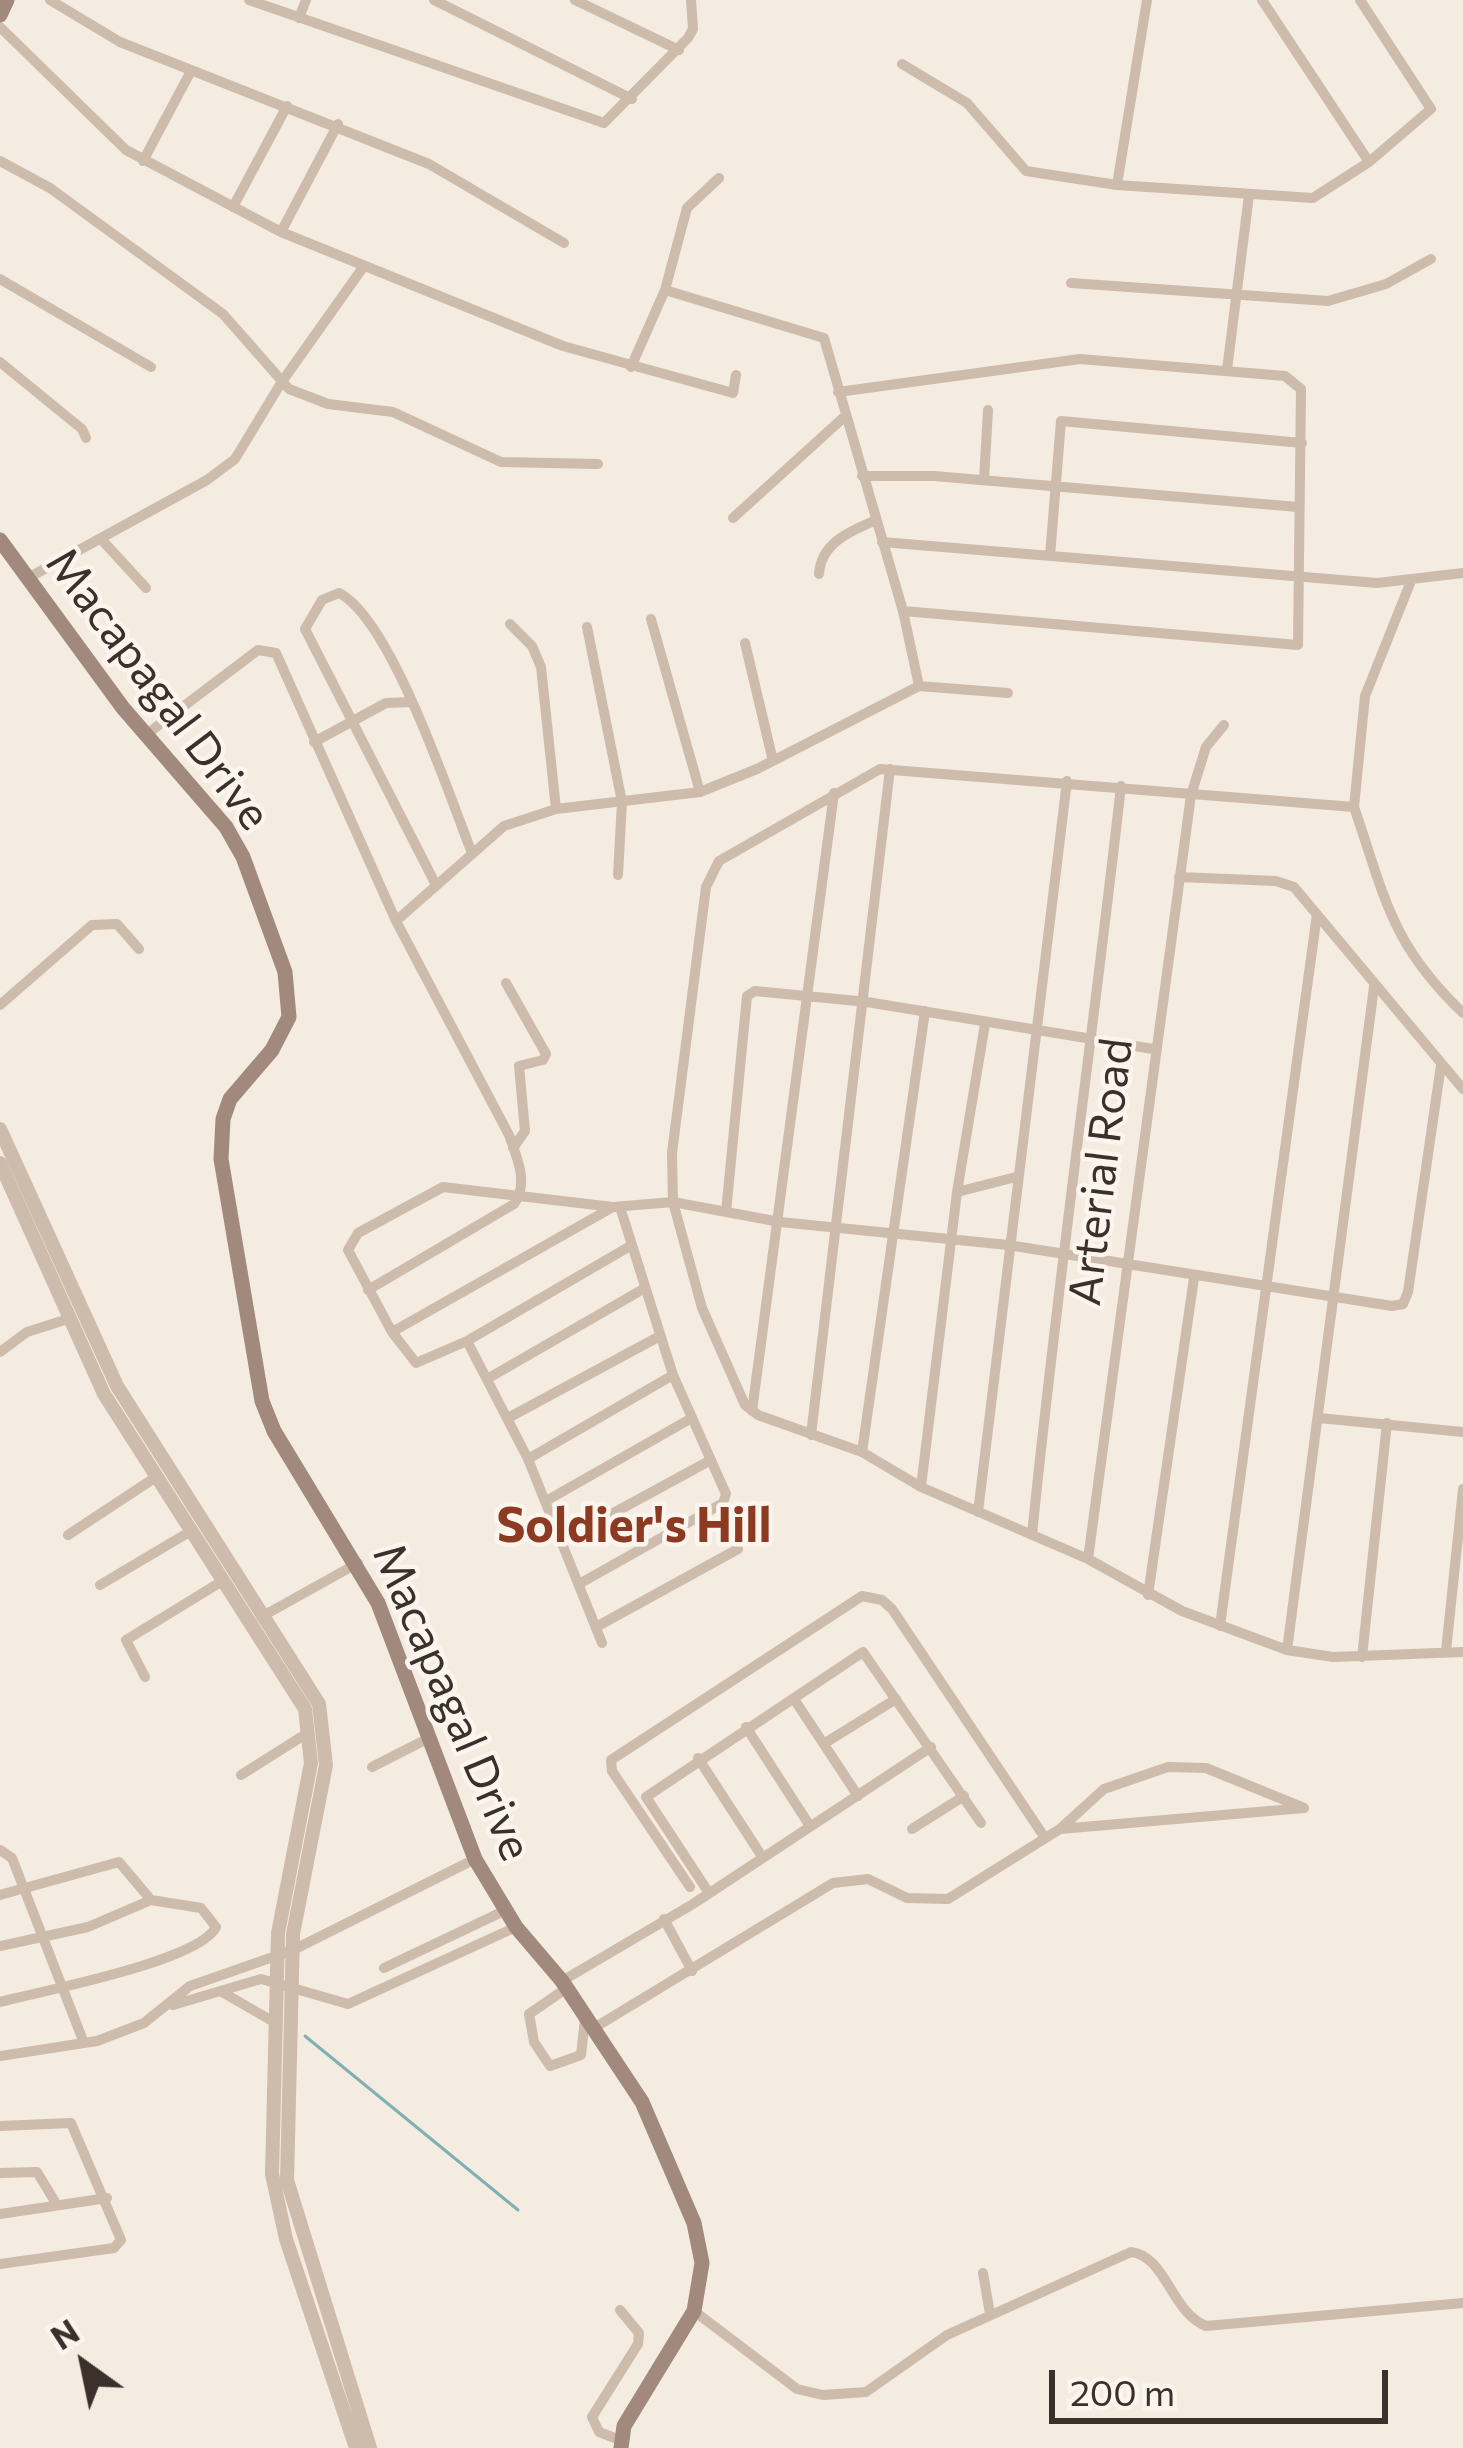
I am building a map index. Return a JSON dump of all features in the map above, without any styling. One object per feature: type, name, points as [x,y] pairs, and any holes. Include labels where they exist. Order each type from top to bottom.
[{"type":"main road","points":[[0,15],[7,0]]},
{"type":"main road","name":"Macapagal Drive","points":[[0,540],[237,844],[285,972],[289,1018],[272,1050],[230,1099],[223,1120],[221,1159],[262,1401],[286,1455],[358,1563],[378,1603],[476,1859],[516,1927],[565,1984],[642,2102],[686,2199],[702,2263],[694,2311],[621,2444]]},
{"type":"street","points":[[50,0],[120,43],[338,124],[429,164],[564,243]]},
{"type":"street","points":[[249,0],[598,123],[610,119],[679,50],[693,29],[691,0]]},
{"type":"street","points":[[298,18],[306,0]]},
{"type":"street","points":[[434,0],[632,99]]},
{"type":"street","points":[[575,0],[679,50]]},
{"type":"street","points":[[1117,185],[1147,0]]},
{"type":"street","points":[[1262,0],[1370,162]]},
{"type":"street","points":[[902,64],[967,103],[1026,171],[1117,185],[1313,198],[1370,162],[1431,110],[1360,0]]},
{"type":"street","points":[[0,27],[105,133],[143,161],[281,232],[563,346],[733,393],[736,375]]},
{"type":"street","points":[[143,161],[191,71]]},
{"type":"street","points":[[233,207],[287,106]]},
{"type":"street","points":[[281,232],[338,124]]},
{"type":"street","points":[[0,160],[50,188],[224,314],[281,382],[328,404],[393,412],[501,461],[598,464]]},
{"type":"street","points":[[631,367],[665,290],[687,208],[719,178]]},
{"type":"street","points":[[1227,370],[1249,195]]},
{"type":"street","points":[[1071,283],[1233,298],[1347,299],[1431,259]]},
{"type":"street","points":[[28,578],[207,480],[235,459],[281,382],[364,266]]},
{"type":"street","points":[[0,280],[152,367]]},
{"type":"street","points":[[665,290],[819,334],[830,352],[843,418],[903,611],[919,686]]},
{"type":"street","points":[[838,392],[1080,359],[1286,376],[1297,383],[1302,397],[1298,645],[903,611]]},
{"type":"street","points":[[0,362],[82,429],[86,438]]},
{"type":"street","points":[[984,480],[988,410]]},
{"type":"street","points":[[733,518],[843,418]]},
{"type":"street","points":[[1050,556],[1057,425],[1067,420],[1302,442]]},
{"type":"street","points":[[862,476],[984,480],[1298,507]]},
{"type":"street","points":[[819,574],[822,555],[832,544],[876,520]]},
{"type":"street","points":[[100,538],[146,588]]},
{"type":"street","points":[[882,542],[1298,576],[1411,581],[1463,573]]},
{"type":"street","points":[[1411,581],[1365,695],[1354,807],[1387,914],[1422,968],[1463,1013]]},
{"type":"street","points":[[436,885],[305,629],[314,608],[332,594],[352,599],[411,702],[472,853]]},
{"type":"street","points":[[651,619],[700,792]]},
{"type":"street","points":[[510,624],[532,646],[541,667],[556,809]]},
{"type":"street","points":[[587,627],[622,802],[618,874]]},
{"type":"street","points":[[745,643],[773,760]]},
{"type":"street","points":[[147,734],[265,648],[280,658],[396,920],[514,1148],[520,1195],[497,1216],[368,1290]]},
{"type":"street","points":[[396,920],[504,826],[556,809],[700,792],[919,686],[1008,693]]},
{"type":"street","points":[[314,742],[386,703],[411,702]]},
{"type":"street","name":"Arterial Road","points":[[1088,1559],[1153,1049],[1191,795],[1206,747],[1224,724]]},
{"type":"street","points":[[1354,807],[890,769],[834,793],[739,848],[712,870],[687,1021],[672,1154],[673,1202],[702,1308],[732,1384],[752,1411],[862,1452],[921,1487],[1088,1559],[1148,1595],[1287,1651],[1361,1657],[1463,1652]]},
{"type":"street","points":[[811,1435],[866,1002],[890,769]]},
{"type":"street","points":[[978,1512],[1066,781]]},
{"type":"street","points":[[1032,1534],[1060,1253],[1093,1039],[1120,786]]},
{"type":"street","points":[[752,1411],[781,1222],[834,793]]},
{"type":"street","points":[[1179,877],[1288,884],[1463,1089]]},
{"type":"street","points":[[1220,1626],[1317,914]]},
{"type":"street","points":[[0,1005],[92,925],[117,924],[139,949]]},
{"type":"street","points":[[506,983],[546,1054],[543,1060],[519,1066],[525,1131],[514,1148]]},
{"type":"street","points":[[1287,1651],[1374,987]]},
{"type":"street","points":[[726,1212],[748,996],[755,991],[866,1002],[1153,1049]]},
{"type":"street","points":[[862,1452],[925,1011]]},
{"type":"street","points":[[921,1487],[957,1192],[985,1024]]},
{"type":"street","points":[[632,1245],[467,1341],[416,1364],[392,1332],[348,1250],[358,1233],[437,1188],[616,1207],[673,1202],[781,1222],[1008,1245],[1193,1278],[1403,1304],[1441,1065]]},
{"type":"street","points":[[0,1129],[100,1356],[259,1618],[299,1696],[310,1731],[311,1763],[281,1902],[285,1952]]},
{"type":"street","points":[[0,1163],[95,1378],[224,1580],[313,1688],[327,1744],[285,1952],[288,2194],[370,2448]]},
{"type":"street","points":[[957,1192],[1016,1177]]},
{"type":"street","points":[[579,1583],[722,1503],[726,1494],[690,1419],[616,1207]]},
{"type":"street","points":[[392,1332],[616,1207]]},
{"type":"street","points":[[1148,1595],[1193,1278]]},
{"type":"street","points":[[488,1379],[645,1288]]},
{"type":"street","points":[[0,1352],[27,1332],[68,1319]]},
{"type":"street","points":[[508,1418],[660,1336]]},
{"type":"street","points":[[467,1341],[528,1459],[602,1643]]},
{"type":"street","points":[[528,1459],[674,1376]]},
{"type":"street","points":[[1319,1418],[1463,1432]]},
{"type":"street","points":[[546,1501],[690,1419]]},
{"type":"street","points":[[1361,1657],[1387,1423]]},
{"type":"street","points":[[562,1541],[711,1460]]},
{"type":"street","points":[[68,1535],[156,1477]]},
{"type":"street","points":[[1446,1651],[1463,1489]]},
{"type":"street","points":[[100,1586],[191,1531]]},
{"type":"street","points":[[596,1627],[737,1549]]},
{"type":"street","points":[[259,1618],[358,1563]]},
{"type":"street","points":[[146,1677],[126,1640],[224,1580]]},
{"type":"street","points":[[690,1887],[612,1772],[611,1760],[862,1596],[882,1600],[892,1609],[1045,1838]]},
{"type":"street","points":[[709,1893],[646,1797],[863,1652],[981,1823]]},
{"type":"street","points":[[794,1699],[858,1796]]},
{"type":"street","points":[[825,1743],[896,1699]]},
{"type":"street","points":[[746,1727],[810,1826]]},
{"type":"street","points":[[241,1775],[310,1731]]},
{"type":"street","points":[[372,1767],[427,1738]]},
{"type":"street","points":[[932,1747],[531,2010],[527,2020],[550,2066],[581,2055],[590,2021],[692,1971],[833,1883],[868,1879],[907,1898],[948,1900],[1060,1829],[1104,1789],[1168,1767],[1206,1768],[1304,1808],[1060,1829]]},
{"type":"street","points":[[698,1758],[763,1858]]},
{"type":"street","points":[[912,1829],[964,1796]]},
{"type":"street","points":[[0,1850],[12,1858],[85,2043]]},
{"type":"street","points":[[0,2056],[85,2043],[145,2023],[173,2005],[190,1986],[285,1952],[476,1859]]},
{"type":"street","points":[[0,1895],[25,1892],[119,1862],[151,1900]]},
{"type":"street","points":[[0,1946],[44,1940],[151,1900],[201,1908],[211,1916],[215,1934],[154,1961],[0,2002]]},
{"type":"street","points":[[382,1992],[382,1963],[506,1910]]},
{"type":"street","points":[[664,1919],[692,1971]]},
{"type":"street","points":[[478,1925],[487,1943]]},
{"type":"street","points":[[173,2005],[254,1979],[283,1983],[338,2005],[382,1992],[516,1927]]},
{"type":"street","points":[[228,1971],[228,1989]]},
{"type":"street","points":[[283,1983],[274,2022],[274,2188],[286,2239],[356,2448]]},
{"type":"street","points":[[228,1989],[274,2022]]},
{"type":"street","points":[[0,2126],[71,2123],[121,2234],[114,2248],[0,2264]]},
{"type":"street","points":[[0,2173],[38,2172],[57,2205]]},
{"type":"street","points":[[0,2214],[107,2198]]},
{"type":"street","points":[[694,2311],[764,2368],[797,2389],[823,2395],[866,2392],[947,2335],[1137,2251],[1149,2259],[1178,2308],[1206,2326],[1463,2303]]},
{"type":"street","points":[[983,2272],[990,2314]]},
{"type":"street","points":[[620,2310],[639,2333],[638,2344],[592,2417],[599,2432],[621,2444]]},
{"type":"waterway","points":[[305,2036],[518,2210]]},
{"type":"district","name":"Soldier's Hill","points":[[634,1526]]}]
